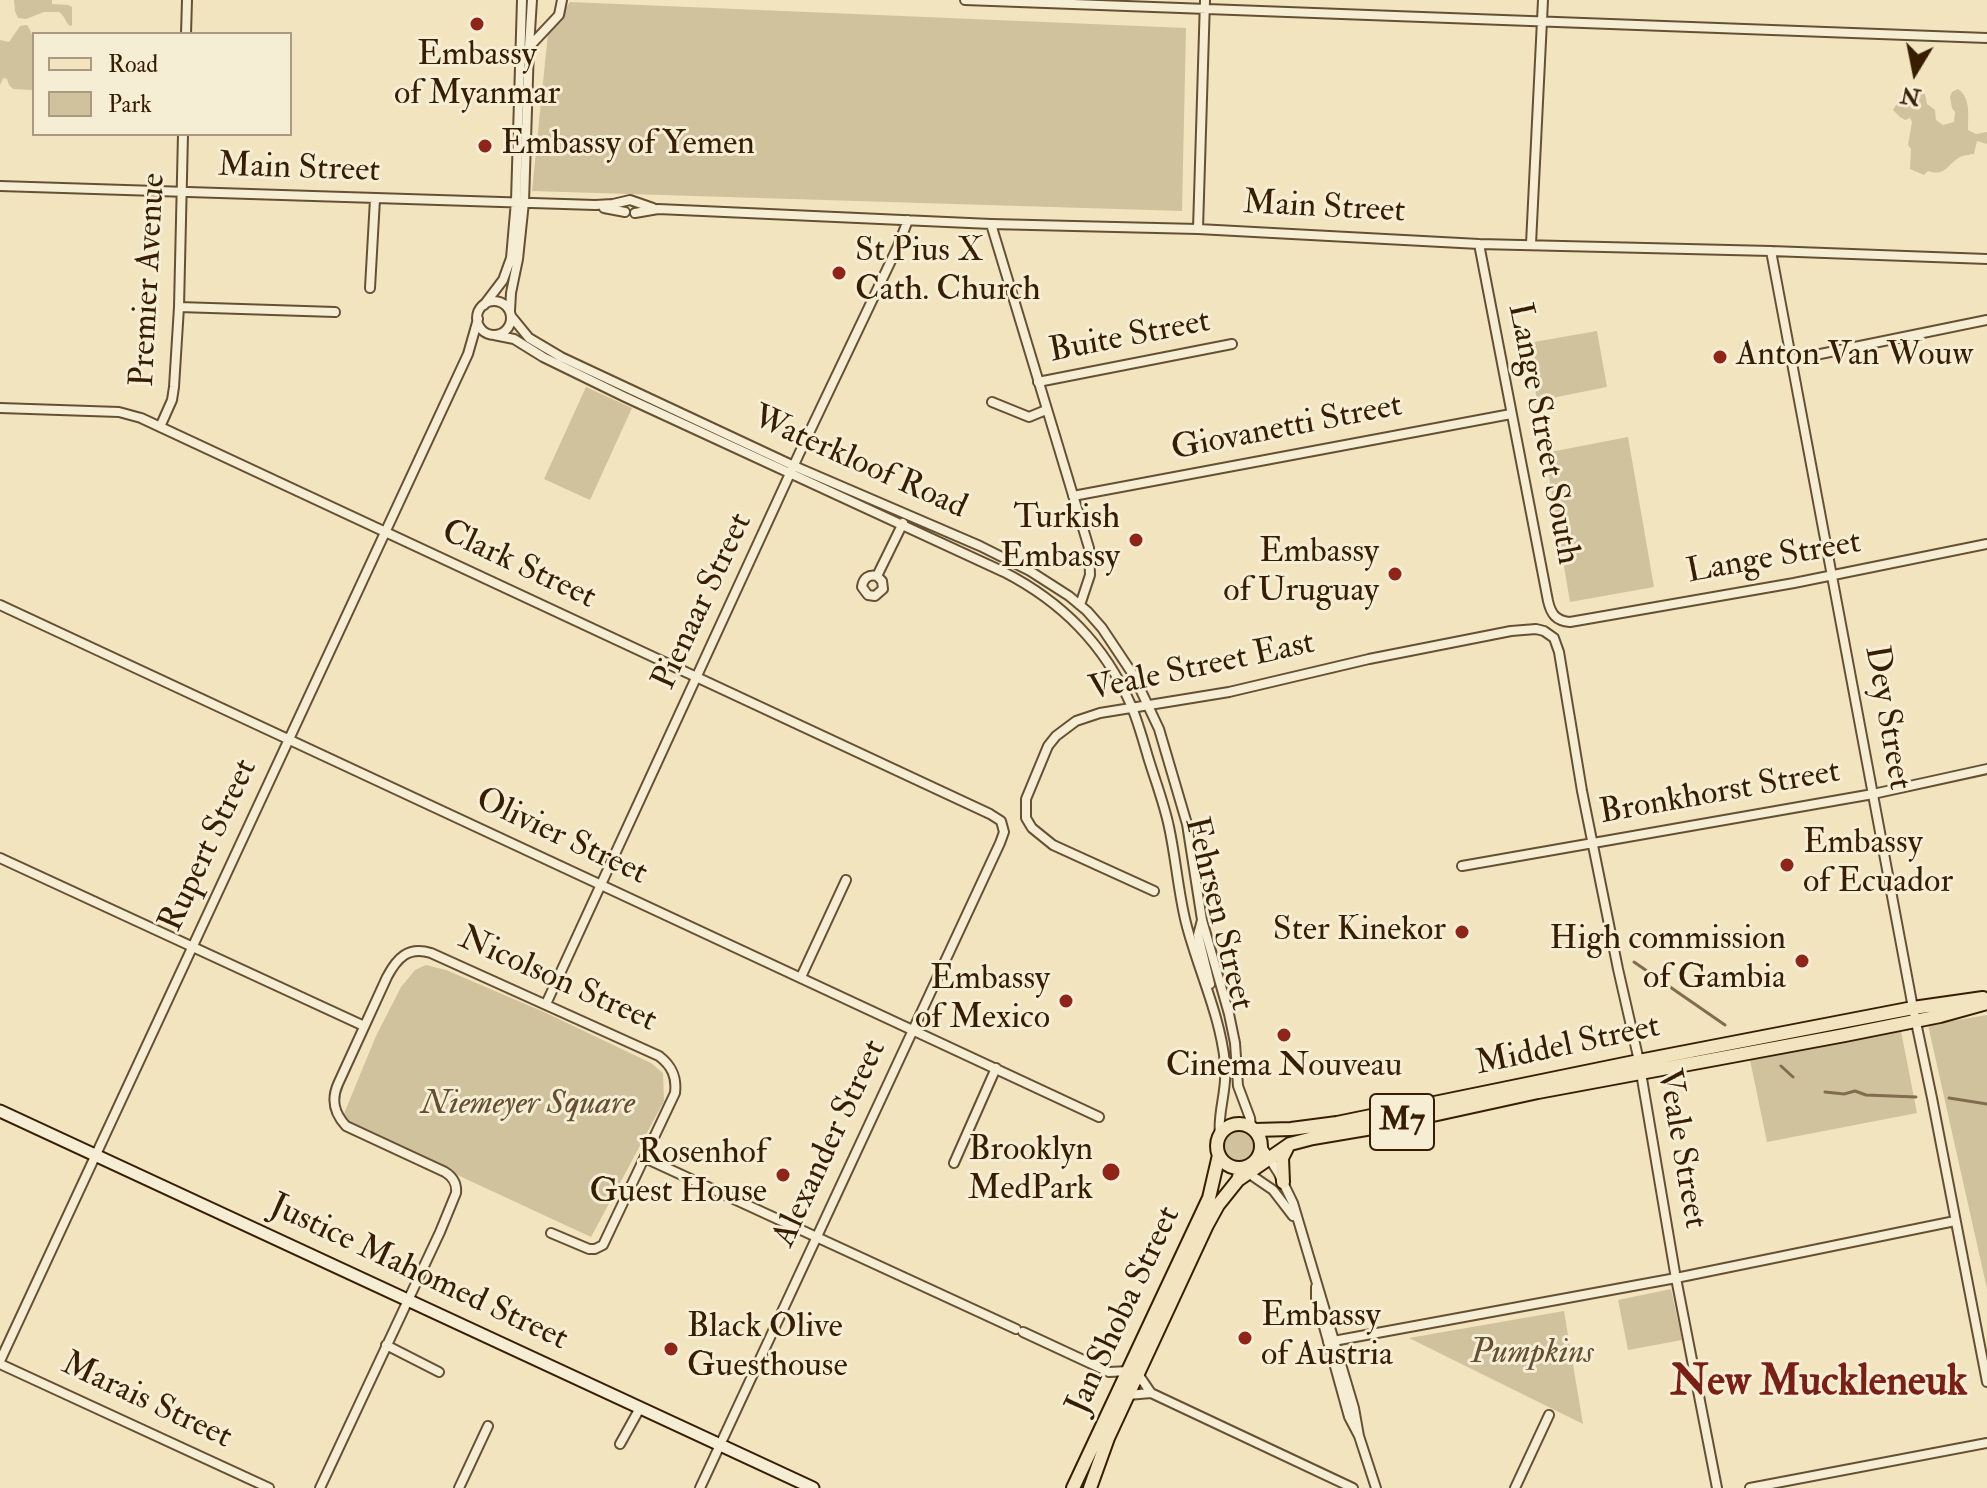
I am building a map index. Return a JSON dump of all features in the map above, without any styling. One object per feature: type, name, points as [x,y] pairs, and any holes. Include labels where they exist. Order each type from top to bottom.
[{"type":"main road","name":"Middel Street","points":[[1253,1128],[1291,1129],[1337,1123],[1987,1001]]},
{"type":"main road","name":"Middel Street","points":[[1264,1153],[1313,1138],[1547,1091],[1640,1067]]},
{"type":"main road","name":"Justice Mahomed Street","points":[[0,1111],[813,1488]]},
{"type":"main road","name":"M7","points":[[1219,1155],[1217,1144],[1220,1135],[1229,1127],[1234,1124],[1253,1128]]},
{"type":"main road","points":[[1253,1128],[1264,1153]]},
{"type":"main road","name":"Middel Street","points":[[1243,1172],[1280,1143],[1296,1138],[1313,1138]]},
{"type":"main road","points":[[1283,1182],[1282,1158],[1290,1144]]},
{"type":"main road","points":[[1219,1155],[1243,1172]]},
{"type":"main road","name":"Jan Shoba Street","points":[[1090,1488],[1124,1394],[1209,1198],[1219,1155]]},
{"type":"main road","name":"Jan Shoba Street","points":[[1133,1373],[1207,1225],[1225,1194],[1243,1172]]},
{"type":"main road","name":"Jan Shoba Street","points":[[1073,1488],[1124,1394]]},
{"type":"street","points":[[186,32],[187,0]]},
{"type":"street","points":[[522,0],[526,23]]},
{"type":"street","points":[[520,202],[507,271],[479,312],[481,329],[492,335],[501,334],[511,323],[511,293],[518,259],[522,154],[526,23],[532,0]]},
{"type":"street","points":[[525,47],[559,15],[562,0]]},
{"type":"street","points":[[965,0],[1205,5],[1542,22],[1987,38]]},
{"type":"street","points":[[1531,244],[1543,0]]},
{"type":"street","points":[[1198,229],[1205,5]]},
{"type":"street","name":"Premier Avenue","points":[[160,427],[173,396],[179,307],[183,136]]},
{"type":"street","name":"Main Street","points":[[0,186],[595,205],[630,200],[635,208]]},
{"type":"street","points":[[370,288],[375,199]]},
{"type":"street","points":[[625,202],[625,212]]},
{"type":"street","name":"Main Street","points":[[595,205],[629,215],[635,208]]},
{"type":"street","name":"Main Street","points":[[635,208],[991,224],[1198,229],[1479,244],[1987,259]]},
{"type":"street","name":"Pienaar Street","points":[[546,1004],[908,220]]},
{"type":"street","points":[[991,224],[1090,556],[1089,580],[1080,605]]},
{"type":"street","name":"Lange Street South","points":[[1479,244],[1550,611],[1558,619],[1570,622]]},
{"type":"street","name":"Dey Street","points":[[1771,251],[1987,1382]]},
{"type":"street","points":[[484,305],[492,302],[504,304],[510,314]]},
{"type":"street","points":[[179,307],[335,312]]},
{"type":"street","name":"Waterkloof Road","points":[[510,314],[523,333],[540,345],[676,416]]},
{"type":"street","name":"Rupert Street","points":[[0,1362],[468,354],[478,319]]},
{"type":"street","points":[[1791,360],[1987,320]]},
{"type":"street","name":"Waterkloof Road","points":[[492,335],[514,339],[543,357],[793,469],[955,535],[1030,571],[1080,605],[1102,628],[1149,705]]},
{"type":"street","name":"Rupert Street","points":[[468,354],[477,342],[492,335]]},
{"type":"street","name":"Buite Street","points":[[1038,382],[1232,344]]},
{"type":"street","points":[[992,402],[1029,417],[1046,410]]},
{"type":"street","name":"Clark Street","points":[[0,408],[133,415],[1001,821]]},
{"type":"street","name":"Giovanetti Street","points":[[1073,496],[1511,414]]},
{"type":"street","name":"Waterkloof Road","points":[[793,469],[1014,577],[1051,600],[1100,651],[1118,678],[1132,708]]},
{"type":"street","points":[[877,576],[907,515]]},
{"type":"street","points":[[949,546],[955,535]]},
{"type":"street","name":"Lange Street","points":[[1570,622],[1833,576],[1987,544]]},
{"type":"street","name":"Olivier Street","points":[[0,605],[1099,1117]]},
{"type":"street","name":"Veale Street East","points":[[1154,891],[1053,845],[1032,828],[1025,812],[1028,792],[1048,746],[1076,721],[1229,692],[1369,659],[1511,631],[1536,629],[1549,634]]},
{"type":"street","name":"Veale Street","points":[[1549,634],[1559,652],[1582,791],[1640,1067],[1676,1278],[1717,1488]]},
{"type":"street","name":"Fehrsen Street","points":[[1149,705],[1187,824],[1202,920],[1235,1043],[1238,1086],[1253,1128]]},
{"type":"street","name":"Fehrsen Street","points":[[1132,708],[1163,804],[1187,926],[1221,1039],[1226,1086],[1220,1135]]},
{"type":"street","name":"Bronkhorst Street","points":[[1462,866],[1873,794],[1987,769]]},
{"type":"street","name":"Alexander Street","points":[[700,1488],[1003,838],[1001,821]]},
{"type":"street","points":[[0,858],[364,1026]]},
{"type":"street","points":[[801,977],[846,880]]},
{"type":"street","points":[[1202,920],[1198,935],[1209,976],[1209,993]]},
{"type":"street","name":"Nicolson Street","points":[[407,1300],[455,1198],[457,1187],[453,1178],[445,1172],[352,1130],[340,1119],[334,1104],[334,1094],[364,1026],[395,962],[407,953],[418,950],[431,953],[659,1056],[672,1068],[675,1093],[606,1241],[600,1248],[589,1249],[551,1233]]},
{"type":"street","points":[[954,1163],[996,1068]]},
{"type":"street","points":[[1264,1153],[1293,1203],[1376,1488]]},
{"type":"street","points":[[645,1158],[1109,1372],[1133,1373],[1151,1393],[1353,1488]]},
{"type":"street","points":[[1243,1172],[1273,1190],[1298,1223]]},
{"type":"street","points":[[1331,1341],[1676,1278],[1955,1221]]},
{"type":"street","points":[[320,1488],[407,1300]]},
{"type":"street","points":[[386,1345],[439,1372]]},
{"type":"street","name":"Marais Street","points":[[0,1362],[269,1488]]},
{"type":"street","points":[[1109,1372],[1124,1394],[1151,1393]]},
{"type":"street","points":[[620,1444],[640,1408]]},
{"type":"street","points":[[1515,1488],[1549,1415]]},
{"type":"street","points":[[459,1488],[488,1426]]},
{"type":"street","points":[[1750,1488],[1987,1443]]},
{"type":"green space","points":[[14,0],[52,0],[52,4],[68,5],[72,7],[72,25],[59,12],[18,18]]},
{"type":"green space","points":[[570,2],[1186,28],[1182,211],[532,191],[548,33]]},
{"type":"green space","points":[[27,25],[32,36],[32,90],[13,89],[3,78],[0,85],[0,40],[9,42],[20,26]]},
{"type":"green space","points":[[1914,89],[1925,94],[1927,104],[1935,110],[1936,120],[1943,125],[1954,122],[1955,112],[1950,97],[1958,89],[1967,102],[1968,130],[1976,134],[1987,132],[1987,144],[1977,141],[1974,154],[1960,157],[1939,172],[1928,171],[1924,175],[1910,169],[1911,149],[1908,145],[1912,122],[1893,110],[1905,90]]},
{"type":"green space","points":[[1597,331],[1607,387],[1537,401],[1528,343]]},
{"type":"green space","points":[[586,387],[632,408],[590,500],[544,479]]},
{"type":"green space","points":[[1628,437],[1654,587],[1570,602],[1545,453]]},
{"type":"green space","name":"Niemeyer Square","points":[[426,965],[446,970],[544,1012],[651,1063],[663,1073],[664,1101],[591,1237],[341,1121],[376,1036],[401,987],[415,970]]},
{"type":"green space","points":[[1987,1015],[1987,1289],[1928,1025]]},
{"type":"green space","points":[[1901,1031],[1917,1113],[1767,1142],[1750,1060]]},
{"type":"green space","points":[[1238,1131],[1250,1136],[1255,1148],[1250,1160],[1238,1165],[1226,1160],[1221,1148],[1226,1136]]},
{"type":"green space","points":[[1671,1289],[1682,1340],[1628,1350],[1618,1300]]},
{"type":"green space","name":"Pumpkins","points":[[1564,1311],[1583,1424],[1409,1338]]},
{"type":"waterway","points":[[1634,962],[1725,1025]]},
{"type":"waterway","points":[[1781,1066],[1793,1077]]},
{"type":"waterway","points":[[1825,1092],[1844,1094],[1855,1091],[1866,1095],[1916,1097]]},
{"type":"waterway","points":[[1949,1098],[1987,1104]]},
{"type":"place","name":"Embassy of Myanmar","points":[[477,24]]},
{"type":"place","name":"Embassy of Yemen","points":[[485,146]]},
{"type":"place","name":"St Pius X Cath. Church","points":[[839,273]]},
{"type":"place","name":"Anton Van Wouw","points":[[1720,357]]},
{"type":"place","name":"Turkish Embassy","points":[[1136,540]]},
{"type":"place","name":"Embassy of Uruguay","points":[[1395,574]]},
{"type":"place","name":"Embassy of Ecuador","points":[[1787,865]]},
{"type":"place","name":"Ster Kinekor","points":[[1462,932]]},
{"type":"place","name":"High commission of Gambia","points":[[1802,961]]},
{"type":"place","name":"Embassy of Mexico","points":[[1066,1001]]},
{"type":"place","name":"Cinema Nouveau","points":[[1284,1035]]},
{"type":"place","name":"Brooklyn MedPark","points":[[1111,1172]]},
{"type":"place","name":"Rosenhof Guest House","points":[[783,1175]]},
{"type":"place","name":"Embassy of Austria","points":[[1245,1338]]},
{"type":"place","name":"Black Olive Guesthouse","points":[[671,1349]]},
{"type":"district","name":"New Muckleneuk","points":[[1819,1385]]}]
